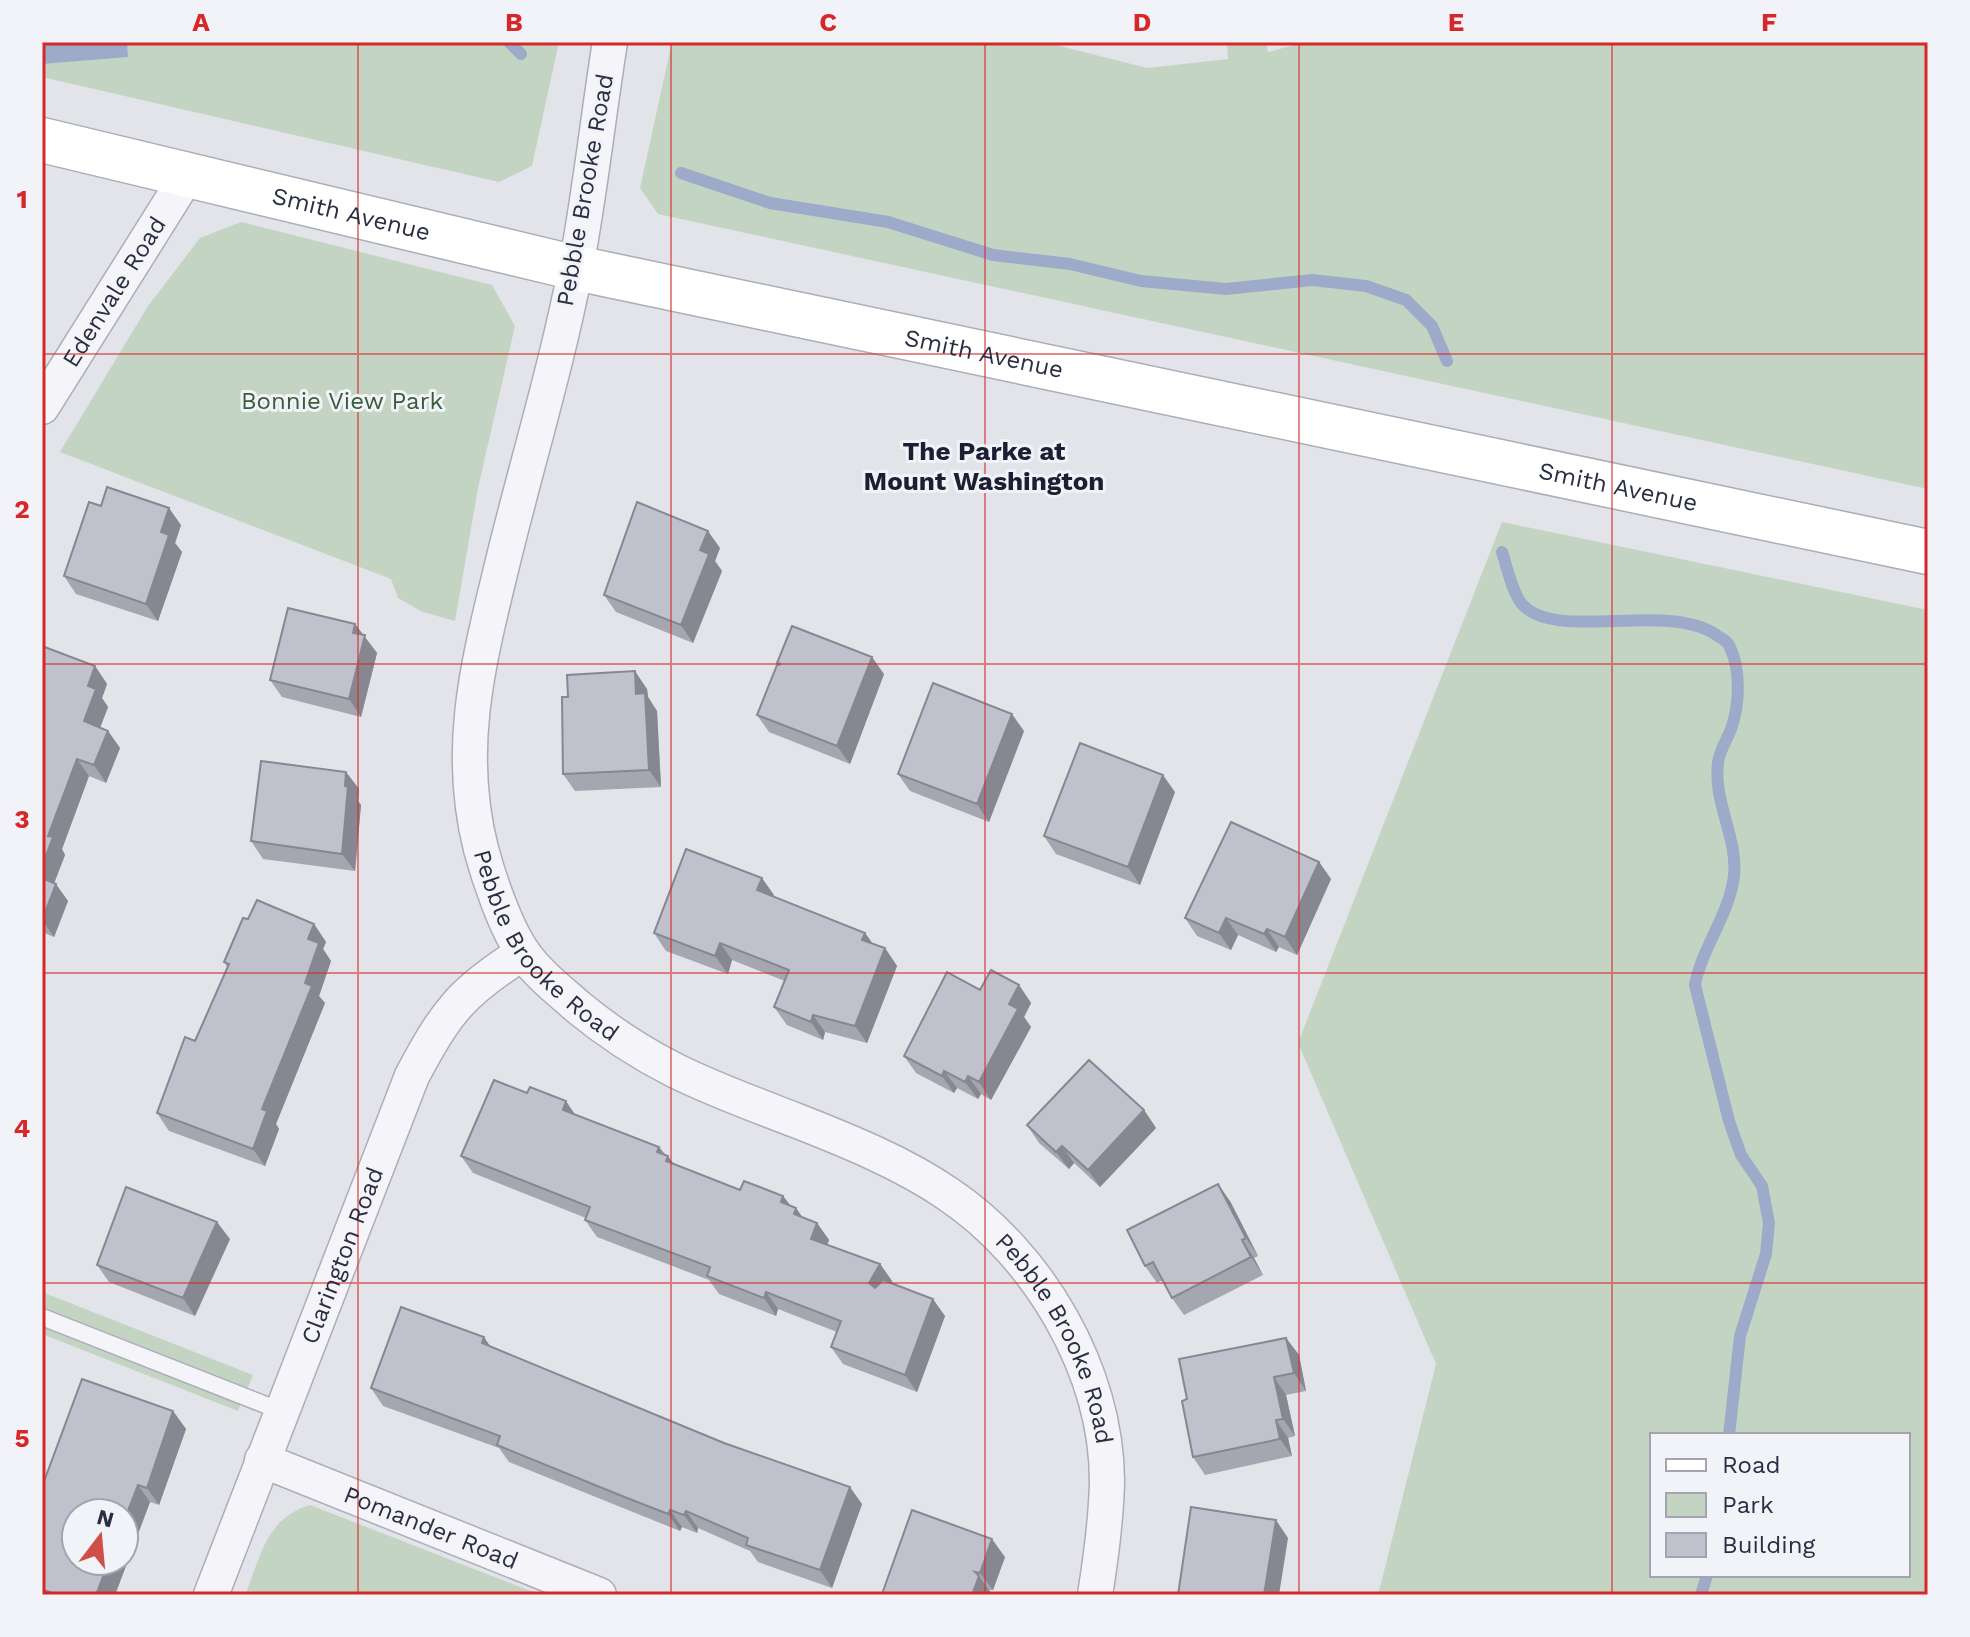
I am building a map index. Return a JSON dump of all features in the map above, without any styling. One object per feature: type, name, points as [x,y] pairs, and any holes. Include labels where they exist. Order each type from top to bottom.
[{"type":"main road","name":"Smith Avenue","points":[[42,140],[576,268],[1928,552]]},
{"type":"street","name":"Pebble Brooke Road","points":[[610,42],[576,268],[474,680],[469,737],[469,793],[482,853],[523,953],[556,988],[607,1030],[654,1062],[882,1158],[949,1194],[1008,1245],[1047,1294],[1076,1348],[1097,1412],[1107,1477],[1104,1538],[1095,1595]]},
{"type":"street","name":"Edenvale Road","points":[[42,407],[187,176]]},
{"type":"street","name":"Clarington Road","points":[[211,1595],[412,1076],[441,1021],[478,982],[523,953]]},
{"type":"street","name":"Pomander Road","points":[[262,1460],[599,1595]]},
{"type":"lane","points":[[42,1317],[281,1411]]},
{"type":"green space","points":[[42,42],[559,42],[532,166],[499,182],[42,77]]},
{"type":"green space","points":[[672,42],[1044,42],[1147,68],[1228,59],[1227,42],[1266,42],[1268,52],[1305,42],[1928,42],[1928,489],[658,214],[640,188]]},
{"type":"green space","name":"Bonnie View Park","points":[[241,222],[492,285],[515,326],[478,488],[455,621],[423,612],[398,598],[391,579],[60,452],[148,306],[200,238]]},
{"type":"green space","points":[[1502,522],[1928,610],[1928,1595],[1378,1595],[1436,1364],[1298,1043]]},
{"type":"green space","points":[[42,1292],[253,1375],[238,1411],[42,1334]]},
{"type":"green space","points":[[310,1505],[541,1595],[245,1595],[274,1529],[295,1511]]},
{"type":"water","points":[[42,42],[127,42],[128,57],[42,64]]},
{"type":"building","points":[[107,487],[169,508],[161,532],[169,535],[146,604],[64,576],[89,502],[101,506]]},
{"type":"building","points":[[637,502],[708,531],[700,550],[709,554],[681,625],[604,595]]},
{"type":"building","points":[[288,608],[355,624],[353,633],[365,635],[349,699],[270,680]]},
{"type":"building","points":[[792,626],[872,657],[837,746],[757,715],[777,665],[781,664],[777,663]]},
{"type":"building","points":[[42,646],[95,666],[88,686],[96,689],[84,721],[108,731],[94,765],[77,759],[48,836],[53,837],[42,866]]},
{"type":"building","points":[[635,671],[636,694],[645,693],[649,770],[563,774],[562,697],[568,697],[567,675]]},
{"type":"building","points":[[933,683],[1012,714],[977,804],[898,774]]},
{"type":"building","points":[[1080,743],[1163,775],[1128,867],[1044,836]]},
{"type":"building","points":[[261,761],[346,772],[345,786],[348,787],[342,854],[251,841]]},
{"type":"building","points":[[1231,822],[1319,862],[1285,937],[1267,929],[1264,934],[1226,918],[1219,933],[1185,918]]},
{"type":"building","points":[[686,849],[762,878],[757,890],[865,933],[862,940],[885,948],[855,1026],[813,1015],[811,1022],[774,1007],[789,970],[720,943],[715,956],[654,933]]},
{"type":"building","points":[[42,878],[56,884],[42,920]]},
{"type":"building","points":[[257,900],[314,924],[308,939],[319,943],[305,983],[312,986],[262,1109],[267,1111],[253,1149],[157,1113],[185,1037],[195,1041],[229,964],[224,962],[243,918],[248,919]]},
{"type":"building","points":[[991,970],[1019,985],[1009,1004],[1018,1009],[979,1082],[968,1076],[965,1082],[944,1071],[942,1076],[904,1056],[947,972],[980,990]]},
{"type":"building","points":[[1089,1060],[1144,1110],[1088,1170],[1062,1146],[1056,1152],[1027,1125]]},
{"type":"building","points":[[494,1080],[527,1093],[530,1087],[566,1101],[563,1110],[659,1147],[657,1152],[668,1156],[666,1161],[740,1190],[744,1181],[783,1196],[781,1202],[796,1208],[794,1214],[817,1223],[811,1239],[880,1264],[869,1283],[875,1288],[883,1280],[933,1299],[905,1375],[831,1347],[841,1321],[766,1292],[764,1298],[707,1276],[710,1267],[585,1220],[590,1207],[461,1156]]},
{"type":"building","points":[[1218,1184],[1246,1238],[1242,1240],[1251,1257],[1172,1298],[1153,1262],[1145,1266],[1127,1230]]},
{"type":"building","points":[[126,1187],[217,1222],[183,1298],[97,1265]]},
{"type":"building","points":[[401,1307],[484,1337],[482,1343],[724,1443],[850,1487],[820,1570],[746,1545],[748,1538],[686,1511],[684,1515],[670,1510],[668,1514],[622,1496],[497,1445],[500,1436],[371,1388]]},
{"type":"building","points":[[1286,1338],[1294,1373],[1274,1377],[1283,1419],[1276,1420],[1280,1439],[1193,1457],[1182,1401],[1187,1399],[1179,1359]]},
{"type":"building","points":[[82,1379],[173,1411],[147,1488],[138,1485],[133,1497],[60,1497],[60,1577],[103,1577],[96,1595],[57,1595],[42,1589],[42,1487]]},
{"type":"building","points":[[1191,1507],[1276,1520],[1264,1595],[1178,1595]]},
{"type":"building","points":[[912,1510],[992,1539],[980,1573],[975,1572],[979,1576],[972,1595],[882,1594]]},
{"type":"waterway","points":[[509,42],[521,54]]},
{"type":"waterway","points":[[681,173],[770,203],[888,222],[993,255],[1070,264],[1141,281],[1226,289],[1312,280],[1366,286],[1406,300],[1432,326],[1447,361]]},
{"type":"waterway","points":[[1502,552],[1518,598],[1536,614],[1583,622],[1639,620],[1693,625],[1726,642],[1736,665],[1736,709],[1721,750],[1717,777],[1732,848],[1734,876],[1727,905],[1703,958],[1695,985],[1729,1121],[1741,1155],[1762,1186],[1769,1223],[1766,1254],[1740,1336],[1729,1433]]},
{"type":"waterway","points":[[1701,1595],[1706,1577]]},
{"type":"district","name":"The Parke at Mount Washington","points":[[984,466]]}]
